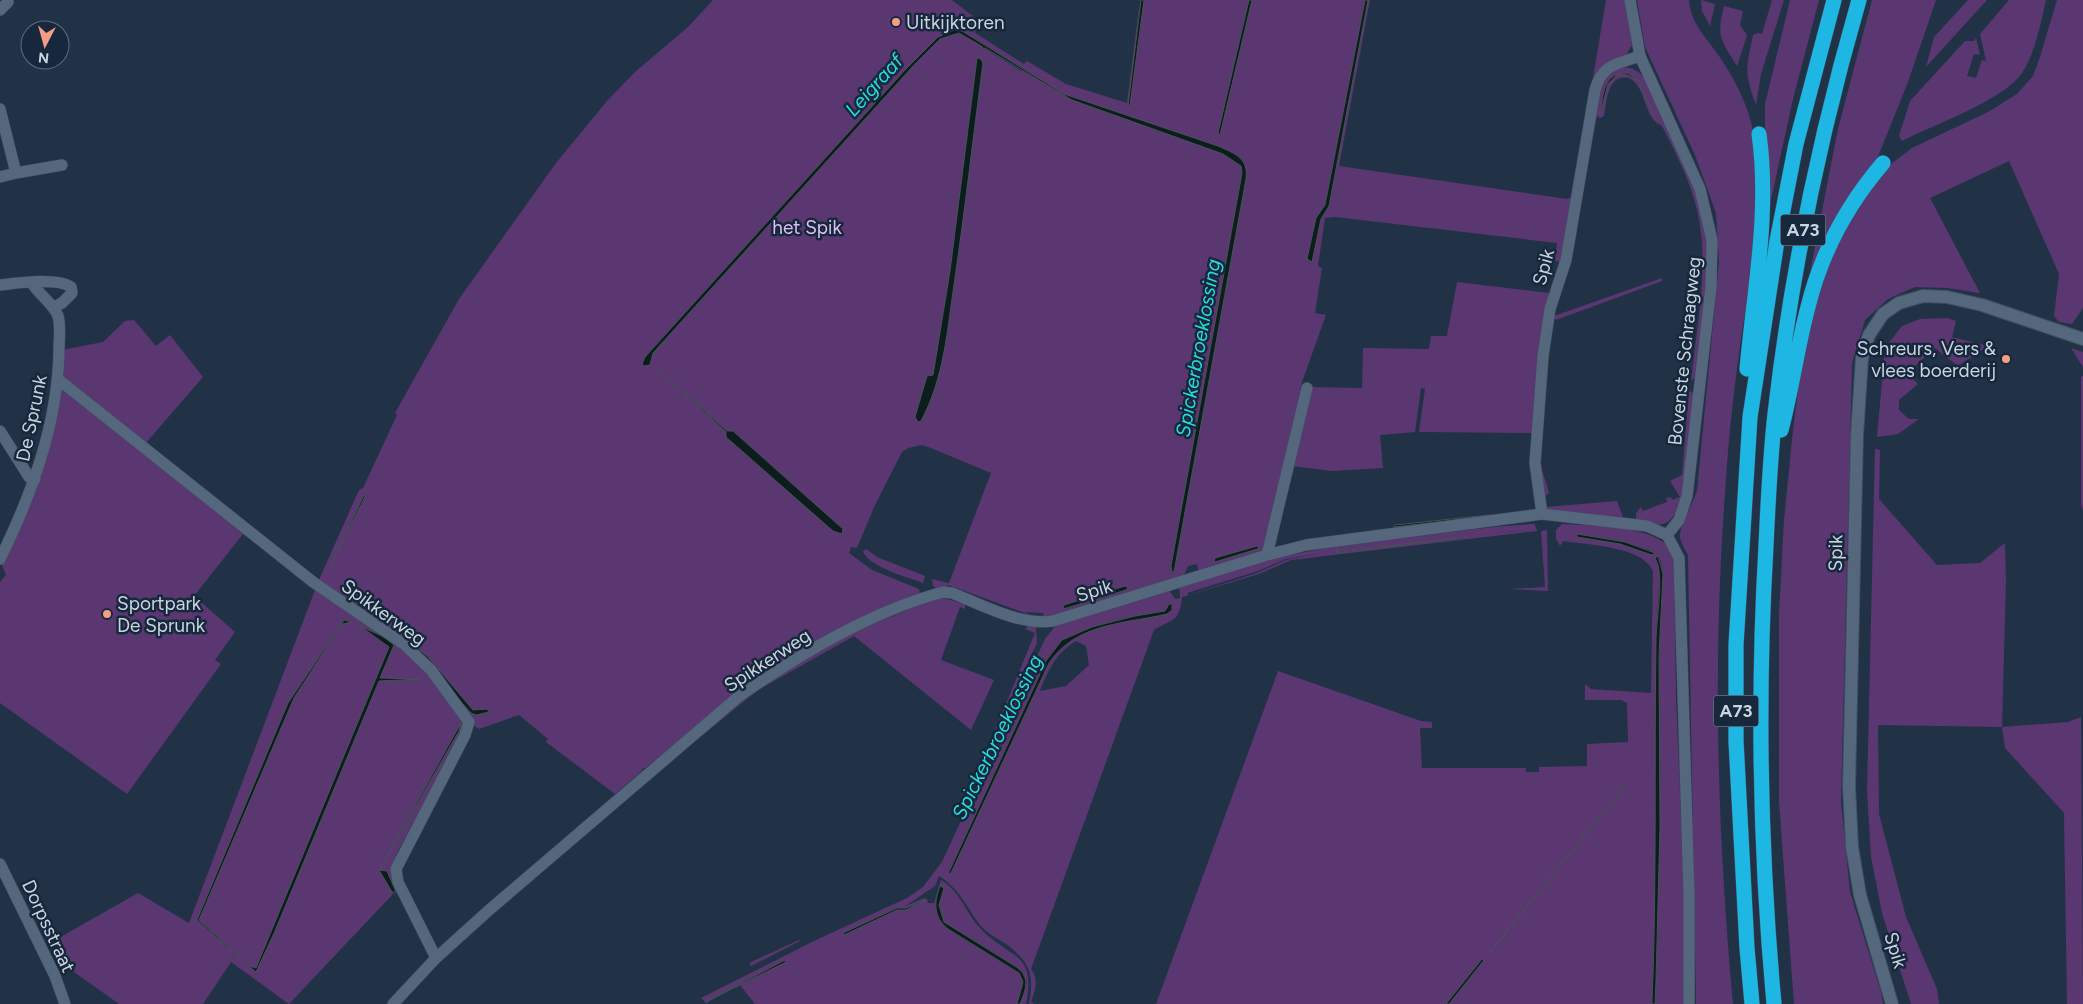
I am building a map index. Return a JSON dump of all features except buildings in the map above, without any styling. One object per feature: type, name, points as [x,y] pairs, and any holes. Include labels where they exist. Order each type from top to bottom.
[{"type":"highway","name":"A73","points":[[1752,1004],[1747,948],[1736,742],[1736,654],[1750,418],[1775,250],[1796,144],[1834,0]]},
{"type":"highway","name":"A73","points":[[1774,1004],[1769,941],[1760,743],[1760,646],[1770,465],[1782,365],[1801,243],[1840,67],[1859,0]]},
{"type":"highway","name":"A73","points":[[1750,418],[1745,382],[1762,227],[1763,190],[1758,134]]},
{"type":"highway","name":"A73","points":[[1770,465],[1791,394],[1808,305],[1820,270],[1847,210],[1883,163]]},
{"type":"street","name":"Bovenste Schraagweg","points":[[1630,0],[1640,56],[1700,189],[1712,240],[1711,287],[1686,496],[1679,520],[1667,535]]},
{"type":"street","name":"Spik","points":[[1542,514],[1535,463],[1543,356],[1550,309],[1566,260],[1595,90],[1599,76],[1608,67],[1640,56]]},
{"type":"street","points":[[0,109],[16,173]]},
{"type":"street","points":[[0,177],[62,165]]},
{"type":"street","points":[[0,285],[32,284],[43,280],[66,283],[71,287],[72,293],[62,303],[54,307],[38,294],[32,284]]},
{"type":"street","name":"Spik","points":[[1892,1004],[1860,895],[1852,847],[1848,786],[1857,435],[1862,358],[1869,334],[1883,314],[1899,303],[1923,296],[1947,298],[1982,305],[2083,339]]},
{"type":"street","name":"De Sprunk","points":[[0,559],[19,520],[35,479],[44,450],[59,380],[60,322],[54,307]]},
{"type":"street","name":"Spikkerweg","points":[[59,380],[313,582],[405,645],[431,670],[462,711],[469,722],[465,735],[396,869],[398,882],[436,958]]},
{"type":"street","points":[[1267,555],[1307,388]]},
{"type":"street","points":[[0,431],[29,477],[35,479]]},
{"type":"street","name":"Spik","points":[[931,596],[943,592],[952,594],[1023,620],[1042,623],[1053,622],[1267,555],[1306,545],[1542,514],[1647,526],[1667,535]]},
{"type":"street","points":[[1667,535],[1679,558],[1689,1004]]},
{"type":"street","name":"Spikkerweg","points":[[394,1004],[436,958],[546,859],[738,697],[766,677],[834,638],[861,624],[931,596]]},
{"type":"street","name":"Dorpsstraat","points":[[0,864],[55,976],[65,1004]]},
{"type":"green space","name":"het Spik","points":[[713,0],[952,0],[978,20],[975,33],[1024,64],[1027,61],[1066,84],[1127,103],[1140,0],[1136,39],[1143,0],[1370,0],[1339,166],[1567,199],[1571,197],[1562,262],[1555,261],[1557,243],[1335,217],[1325,218],[1318,266],[1322,268],[1315,313],[1326,315],[1302,382],[1268,545],[1263,552],[1199,572],[1197,564],[1188,566],[1184,575],[1055,616],[1044,617],[1043,613],[1025,612],[1033,616],[948,585],[945,588],[937,589],[933,586],[932,579],[949,583],[991,473],[922,445],[908,448],[902,452],[875,505],[857,548],[851,547],[849,553],[872,570],[919,589],[920,595],[735,695],[645,768],[641,769],[643,770],[615,794],[546,742],[548,739],[519,715],[479,729],[474,726],[431,790],[397,853],[393,865],[398,888],[380,870],[393,894],[289,1004],[231,962],[203,1004],[119,1004],[60,962],[50,943],[138,893],[189,923],[318,582],[359,490],[363,488],[397,415],[395,413],[459,299],[556,163],[607,101],[635,72],[688,27]],"holes":[[[1364,18],[1328,205],[1325,211]],[[974,38],[1029,72],[1021,71],[984,48],[982,50],[983,47]],[[1126,590],[1065,609],[1064,605]]]},
{"type":"green space","points":[[1606,0],[1626,0],[1632,45],[1625,57],[1606,67],[1586,120]]},
{"type":"green space","points":[[1637,0],[1689,0],[1690,9],[1697,25],[1723,62],[1741,94],[1750,117],[1755,141],[1755,247],[1739,350],[1727,462],[1719,611],[1718,742],[1720,808],[1733,1004],[1696,1004],[1688,555],[1680,536],[1682,526],[1697,491],[1719,262],[1716,213],[1695,155],[1645,47]]},
{"type":"green space","points":[[1701,0],[1715,4],[1710,26],[1702,11]]},
{"type":"green space","points":[[1772,0],[1784,0],[1761,74],[1756,105],[1749,85],[1747,70],[1749,56],[1753,35],[1762,34]]},
{"type":"green space","points":[[1790,0],[1819,0],[1793,99],[1769,209],[1765,104]]},
{"type":"green space","points":[[1872,0],[1936,0],[1908,82],[1875,164],[1805,298],[1838,129]]},
{"type":"green space","points":[[1968,0],[1987,0],[1926,67],[1934,37]]},
{"type":"green space","points":[[2009,0],[2046,0],[2034,47],[2022,73],[2000,93],[1967,111],[1902,141],[1899,136],[1910,101],[1965,41],[1974,41],[1976,38],[1980,55],[1974,54],[1967,76],[1976,78],[1982,60],[1986,61],[1980,34]]},
{"type":"green space","points":[[2057,0],[2083,0],[2083,308],[2072,324],[2059,322],[2054,316],[2059,274],[2009,161],[1930,198],[1980,293],[1947,288],[1915,287],[1888,299],[1865,320],[1852,363],[1841,802],[1850,892],[1883,1004],[1794,1004],[1779,802],[1779,613],[1784,520],[1803,351],[1829,258],[1850,218],[1887,167],[1912,148],[1988,112],[2017,94],[2033,76]]},
{"type":"green space","points":[[1724,6],[1743,11],[1740,25],[1747,35],[1737,66],[1724,44],[1720,32]]},
{"type":"green space","points":[[1620,67],[1631,68],[1640,73],[1645,79],[1699,199],[1706,238],[1706,286],[1697,375],[1691,381],[1703,267],[1699,221],[1694,199],[1684,171],[1662,126],[1651,116],[1639,88],[1629,78],[1616,80],[1612,84],[1607,96],[1604,116],[1600,118],[1597,116],[1562,290],[1555,314],[1603,77]]},
{"type":"green space","points":[[1662,278],[1662,281],[1556,320],[1554,316]]},
{"type":"green space","points":[[1457,282],[1550,293],[1551,287],[1554,287],[1532,461],[1531,433],[1419,432],[1425,389],[1421,388],[1415,432],[1380,435],[1383,468],[1332,471],[1292,466],[1308,387],[1362,388],[1363,348],[1429,349],[1431,336],[1447,336]]},
{"type":"green space","points":[[1947,318],[1956,321],[1952,337],[1988,346],[1958,366],[1935,348],[1907,373],[1918,384],[1899,400],[1899,410],[1909,419],[1919,419],[1898,434],[1877,437],[1885,348],[1902,326],[1920,319]]},
{"type":"green space","points":[[134,320],[156,346],[170,335],[203,377],[145,444],[65,380],[62,375],[64,376],[62,350],[103,342],[125,321]]},
{"type":"green space","points":[[2071,348],[2083,352],[2083,367]]},
{"type":"green space","points":[[2081,375],[2083,377],[2083,511],[2081,504]]},
{"type":"green space","name":"Sportpark De Sprunk","points":[[61,388],[248,534],[246,536],[243,534],[194,596],[235,632],[215,660],[221,664],[127,794],[0,703],[0,582],[6,575],[1,563]]},
{"type":"green space","points":[[1689,391],[1695,394],[1691,443],[1680,502],[1674,515],[1666,523],[1655,524],[1636,520],[1636,513],[1641,507],[1643,511],[1667,502],[1666,498],[1671,497],[1672,500],[1680,497],[1670,481],[1682,475]]},
{"type":"green space","points":[[1875,449],[1880,450],[1879,499],[1937,565],[1980,563],[2005,543],[2006,582],[2002,727],[1878,725],[1879,814],[1906,917],[1937,989],[1939,1004],[1911,1004],[1882,913],[1871,857],[1867,792]]},
{"type":"green space","points":[[1541,463],[1549,493],[1544,497],[1546,507],[1617,501],[1623,517],[1547,512],[1542,502],[1540,490],[1539,466]]},
{"type":"green space","points":[[1535,524],[1536,529],[1469,536],[1537,529],[1537,531],[1291,560],[1259,574],[1182,597],[1177,616],[1154,630],[1031,969],[1036,981],[1031,1002],[1034,1004],[1029,1004],[1031,984],[1028,968],[1024,961],[1012,949],[983,928],[958,893],[939,876],[935,886],[904,907],[924,898],[928,900],[927,903],[934,903],[941,880],[948,885],[980,928],[990,938],[1018,957],[1024,964],[1028,987],[1026,1004],[1020,1004],[1027,982],[1022,971],[944,922],[939,905],[944,888],[940,886],[936,909],[937,915],[943,924],[1019,973],[1023,982],[1017,1004],[755,1004],[740,985],[706,1003],[701,998],[816,940],[907,898],[923,887],[942,862],[1045,639],[1056,625],[1169,590],[1175,599],[1180,598],[1179,587],[1238,567],[1298,553],[1359,543]],"holes":[[[1466,537],[1466,538],[1332,552]],[[1321,553],[1286,560],[1257,573],[1188,595],[1187,593],[1258,571],[1286,559]],[[1169,604],[1172,608],[1161,613],[1149,617],[1102,626],[1082,634],[1056,654],[1049,663],[951,873],[948,873],[1046,661],[1061,642],[1075,634],[1100,625],[1167,610]],[[1076,641],[1086,646],[1089,665],[1066,686],[1040,691],[1046,676],[1063,650]],[[925,900],[906,910],[897,910],[843,934],[897,908],[906,908]],[[785,960],[786,962],[706,1002]]]},
{"type":"green space","points":[[1562,524],[1615,527],[1642,533],[1663,542],[1674,559],[1676,697],[1684,888],[1684,1004],[1655,1004],[1658,897],[1659,681],[1663,574],[1661,561],[1658,556],[1655,558],[1660,571],[1656,633],[1657,855],[1652,1004],[1449,1004],[1484,960],[1482,959],[1446,1004],[1156,1004],[1278,671],[1421,721],[1432,722],[1432,728],[1420,728],[1422,768],[1526,768],[1526,772],[1539,772],[1539,767],[1587,766],[1587,744],[1628,742],[1627,703],[1621,700],[1585,700],[1585,684],[1591,689],[1651,693],[1653,571],[1638,556],[1613,548],[1563,541],[1560,546],[1556,539],[1556,530]],"holes":[[[1577,534],[1617,540],[1650,550],[1651,554],[1620,544],[1577,537]]]},
{"type":"green space","points":[[1547,530],[1548,591],[1510,589],[1545,587],[1541,531]]},
{"type":"green space","points":[[866,549],[877,557],[925,576],[923,583],[880,567],[866,557],[863,551]]},
{"type":"green space","points":[[943,598],[965,604],[965,609],[960,607],[941,660],[994,680],[971,730],[854,636],[758,690],[624,799],[760,686],[854,632],[931,600]]},
{"type":"green space","points":[[1028,626],[1036,627],[1037,643],[989,745],[1035,633],[1025,629]]},
{"type":"green space","points":[[2081,717],[2083,1004],[2067,1004],[2064,813],[2005,748],[2002,727],[2068,722]]},
{"type":"green space","points":[[799,940],[751,966],[749,963]]},
{"type":"shaded area","points":[[1141,0],[1144,0],[1130,105],[1128,106]]},
{"type":"shaded area","points":[[1249,0],[1252,0],[1220,135],[1218,133]]},
{"type":"shaded area","points":[[1365,0],[1368,0],[1329,206],[1321,219],[1312,262],[1307,259],[1316,218],[1325,205]]},
{"type":"shaded area","points":[[954,30],[962,31],[1064,94],[1218,146],[1235,154],[1243,161],[1246,179],[1174,572],[1172,572],[1171,566],[1242,173],[1241,166],[1223,154],[1072,100],[985,48],[981,50],[983,47],[959,33],[940,39],[914,65],[653,353],[650,365],[644,366],[642,364],[645,357],[905,70],[938,37]]},
{"type":"shaded area","points":[[977,58],[981,59],[983,63],[947,337],[935,388],[921,421],[918,422],[915,417],[927,376],[933,375],[950,271]]},
{"type":"shaded area","points":[[1627,73],[1638,80],[1656,120],[1637,80],[1625,74],[1617,75],[1608,84],[1600,114],[1604,93],[1609,81],[1613,76],[1619,74]]},
{"type":"shaded area","points":[[659,370],[727,431],[733,431],[843,529],[842,534],[833,531],[726,437],[726,432]]},
{"type":"shaded area","points":[[364,495],[365,497],[330,566]]},
{"type":"shaded area","points":[[1490,516],[1394,527],[1395,525]]},
{"type":"shaded area","points":[[1577,534],[1625,542],[1655,553],[1652,555],[1620,544],[1577,537]]},
{"type":"shaded area","points":[[1467,537],[1333,553],[1332,552]]},
{"type":"shaded area","points":[[1257,546],[1259,548],[1257,549],[1214,561],[1215,558]]},
{"type":"shaded area","points":[[1658,556],[1663,574],[1659,655],[1660,826],[1655,1004],[1652,1004],[1656,640],[1660,586],[1658,565],[1655,558]]},
{"type":"shaded area","points":[[1125,586],[1128,587],[1126,590],[1063,609],[1064,605]]},
{"type":"shaded area","points":[[1169,604],[1172,604],[1172,610],[1167,614],[1118,623],[1087,633],[1073,640],[1060,650],[1049,663],[951,873],[948,874],[1046,661],[1062,640],[1092,627],[1135,616],[1165,611]]},
{"type":"shaded area","points":[[344,620],[352,622],[342,624],[294,698],[199,920],[250,966],[256,968],[389,647],[360,626],[384,637],[394,645],[380,678],[421,679],[379,681],[275,931],[256,972],[197,920],[288,703]]},
{"type":"shaded area","points":[[400,633],[428,657],[473,710],[487,709],[489,712],[476,715],[471,713]]},
{"type":"shaded area","points":[[461,723],[459,731],[380,869],[382,865]]},
{"type":"shaded area","points":[[1626,784],[1626,785],[1490,952]]},
{"type":"shaded area","points":[[379,870],[387,871],[396,892],[392,892]]},
{"type":"shaded area","points":[[940,886],[944,888],[939,905],[944,922],[1022,972],[1026,985],[1020,1004],[1017,1004],[1023,982],[1019,973],[943,924],[936,909]]},
{"type":"shaded area","points":[[926,900],[906,910],[897,910],[844,935],[843,933],[897,908],[906,908]]},
{"type":"shaded area","points":[[1482,959],[1484,960],[1449,1004],[1446,1004]]},
{"type":"shaded area","points":[[785,960],[786,962],[705,1002]]},
{"type":"place","name":"Uitkijktoren","points":[[896,22]]},
{"type":"place","name":"Schreurs, Vers & vlees boerderij","points":[[2006,359]]},
{"type":"place","name":"Sportpark De Sprunk","points":[[107,614]]},
{"type":"water label","name":"Leigraaf","points":[[874,85]]},
{"type":"water label","name":"Spickerbroeklossing","points":[[1198,348]]},
{"type":"water label","name":"Spickerbroeklossing","points":[[997,737]]}]
